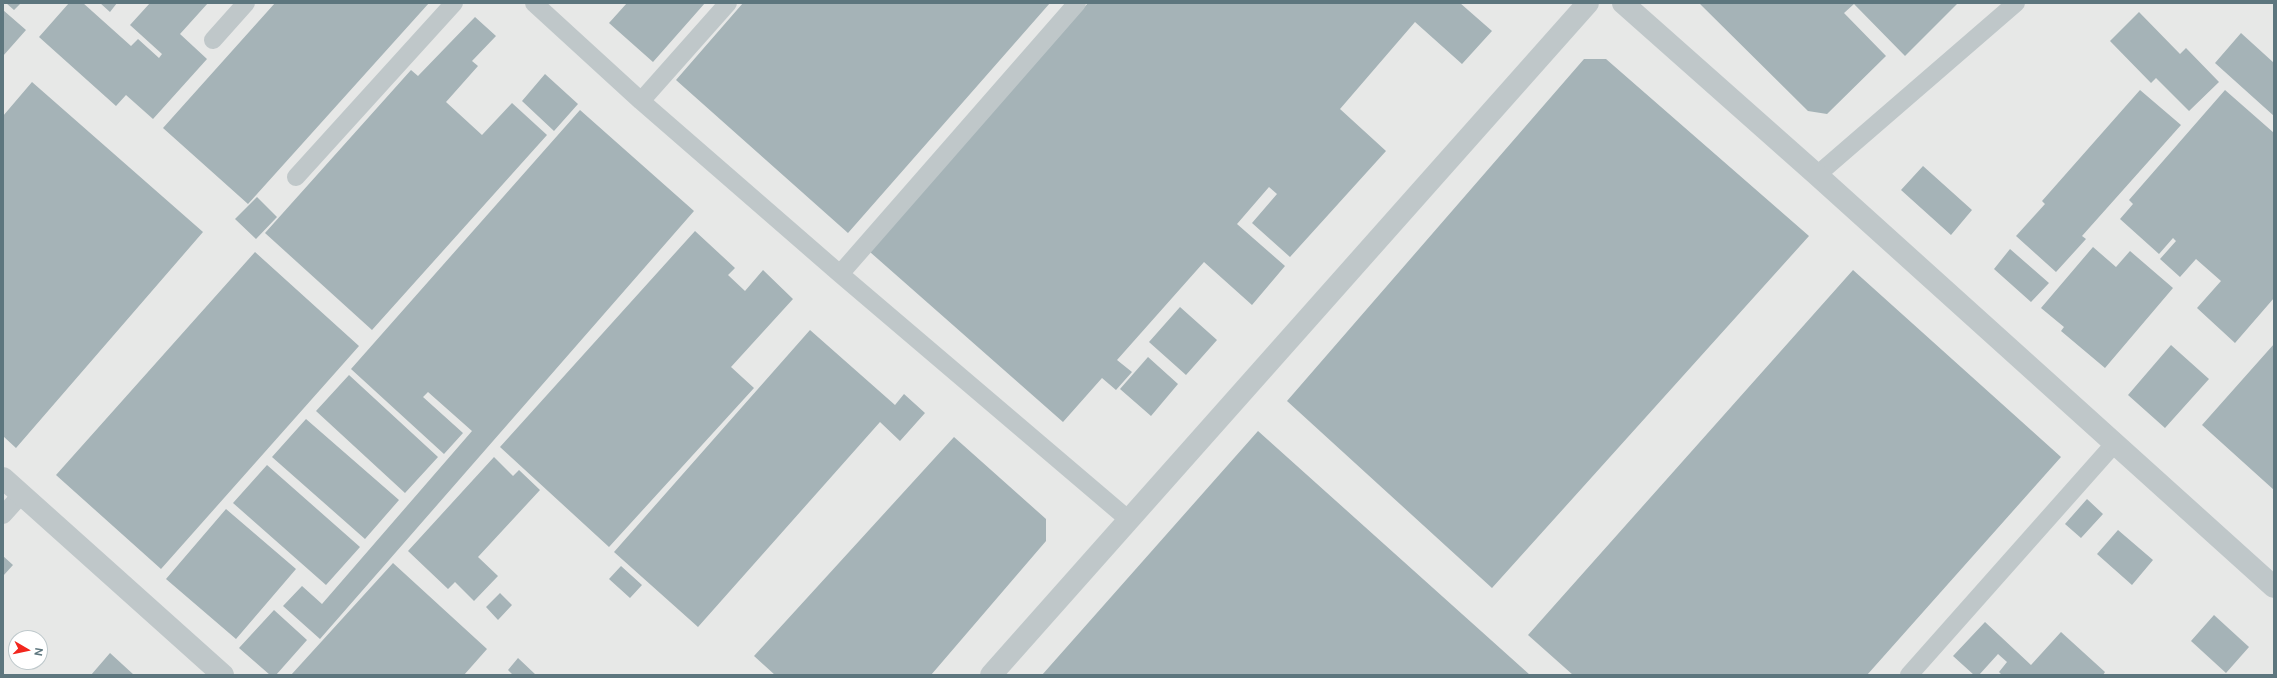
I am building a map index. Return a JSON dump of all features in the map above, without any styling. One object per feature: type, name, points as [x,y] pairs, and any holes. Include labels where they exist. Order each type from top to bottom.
[{"type":"street","points":[[991,675],[1588,3]]},
{"type":"street","points":[[1623,3],[1817,175],[2274,587]]},
{"type":"street","points":[[3,478],[223,675]]},
{"type":"lane","points":[[213,40],[246,3]]},
{"type":"lane","points":[[296,177],[454,3]]},
{"type":"lane","points":[[534,3],[641,101],[840,274],[1129,520]]},
{"type":"lane","points":[[641,101],[728,3]]},
{"type":"lane","points":[[840,274],[1077,3]]},
{"type":"lane","points":[[1817,175],[2016,3]]},
{"type":"lane","points":[[1909,675],[2115,443]]},
{"type":"lane","points":[[3,515],[22,495]]},
{"type":"shaded area","points":[[3,3],[2274,3],[2274,675],[3,675]]},
{"type":"building","points":[[6,3],[21,3],[14,10]]},
{"type":"building","points":[[69,3],[83,3],[131,46],[138,39],[159,58],[162,54],[130,25],[150,3],[208,3],[180,34],[207,59],[153,119],[126,95],[116,106],[39,37]]},
{"type":"building","points":[[100,3],[117,3],[110,12]]},
{"type":"building","points":[[275,3],[429,3],[248,204],[163,128]]},
{"type":"building","points":[[627,3],[705,3],[653,62],[609,23]]},
{"type":"building","points":[[743,3],[1050,3],[848,233],[676,80]]},
{"type":"building","points":[[1088,3],[1460,3],[1492,31],[1462,64],[1415,22],[1340,109],[1386,151],[1290,257],[1252,223],[1277,194],[1269,187],[1237,224],[1285,266],[1252,305],[1204,262],[1117,360],[1132,372],[1116,390],[1102,378],[1063,422],[870,252]]},
{"type":"building","points":[[1699,3],[1958,3],[1905,56],[1854,4],[1844,13],[1886,56],[1827,114],[1808,111]]},
{"type":"building","points":[[3,10],[26,30],[3,56]]},
{"type":"building","points":[[2139,12],[2180,54],[2186,48],[2219,82],[2189,111],[2156,78],[2151,83],[2110,41]]},
{"type":"building","points":[[475,17],[496,36],[472,61],[478,66],[446,102],[482,135],[512,103],[547,135],[372,330],[265,233],[411,70],[418,76]]},
{"type":"building","points":[[2241,33],[2274,63],[2274,116],[2215,63]]},
{"type":"building","points":[[1584,59],[1606,59],[1809,236],[1492,588],[1287,401]]},
{"type":"building","points":[[545,74],[578,104],[554,131],[522,101]]},
{"type":"building","points":[[32,82],[203,232],[16,448],[3,436],[3,116]]},
{"type":"building","points":[[2140,90],[2181,125],[2082,236],[2086,239],[2056,272],[2016,236],[2045,204],[2042,201]]},
{"type":"building","points":[[2225,90],[2274,133],[2274,298],[2235,343],[2197,308],[2221,281],[2196,259],[2180,277],[2160,259],[2176,241],[2173,238],[2159,254],[2120,219],[2133,204],[2129,200]]},
{"type":"building","points":[[580,110],[694,211],[320,639],[283,606],[302,586],[322,604],[472,431],[428,392],[423,397],[463,433],[444,454],[351,369]]},
{"type":"building","points":[[1923,166],[1972,210],[1951,235],[1901,190]]},
{"type":"building","points":[[257,197],[277,217],[256,239],[235,219]]},
{"type":"building","points":[[695,231],[735,268],[728,275],[745,291],[763,270],[793,299],[731,367],[754,388],[609,547],[500,447]]},
{"type":"building","points":[[2093,247],[2116,267],[2130,251],[2173,288],[2105,368],[2061,331],[2064,327],[2041,308]]},
{"type":"building","points":[[2010,249],[2049,283],[2031,302],[1994,269]]},
{"type":"building","points":[[255,252],[359,346],[161,569],[56,475]]},
{"type":"building","points":[[1853,270],[2061,457],[1867,675],[1573,675],[1528,635]]},
{"type":"building","points":[[1180,307],[1217,340],[1186,375],[1149,342]]},
{"type":"building","points":[[810,330],[895,405],[904,394],[925,413],[900,441],[880,422],[698,627],[614,552]]},
{"type":"building","points":[[2274,344],[2274,490],[2202,425]]},
{"type":"building","points":[[2171,345],[2209,379],[2165,428],[2128,395]]},
{"type":"building","points":[[1148,357],[1178,384],[1151,416],[1120,389]]},
{"type":"building","points":[[349,375],[438,457],[405,493],[316,411]]},
{"type":"building","points":[[306,419],[399,500],[365,539],[272,457]]},
{"type":"building","points":[[1258,431],[1530,675],[1042,675]]},
{"type":"building","points":[[954,437],[1046,519],[1046,541],[931,675],[775,675],[754,656]]},
{"type":"building","points":[[494,457],[513,476],[519,470],[540,490],[478,557],[498,576],[474,601],[455,582],[448,589],[408,551]]},
{"type":"building","points":[[267,465],[360,547],[326,585],[233,503]]},
{"type":"building","points":[[2087,499],[2103,514],[2081,538],[2065,524]]},
{"type":"building","points":[[226,509],[296,569],[236,639],[166,579]]},
{"type":"building","points":[[2118,530],[2153,560],[2132,585],[2097,554]]},
{"type":"building","points":[[3,556],[13,565],[3,576]]},
{"type":"building","points":[[393,563],[487,649],[464,675],[291,675]]},
{"type":"building","points":[[621,566],[642,585],[630,598],[609,579]]},
{"type":"building","points":[[500,593],[512,605],[498,620],[486,607]]},
{"type":"building","points":[[274,610],[307,640],[276,675],[270,675],[239,648]]},
{"type":"building","points":[[2214,615],[2249,647],[2226,673],[2191,641]]},
{"type":"building","points":[[1985,622],[2031,665],[2061,632],[2105,672],[2103,675],[2002,675],[1999,672],[2007,662],[1998,654],[1979,675],[1974,675],[1953,656]]},
{"type":"building","points":[[110,653],[134,675],[91,675]]},
{"type":"building","points":[[518,658],[536,675],[513,675],[508,670]]}]
